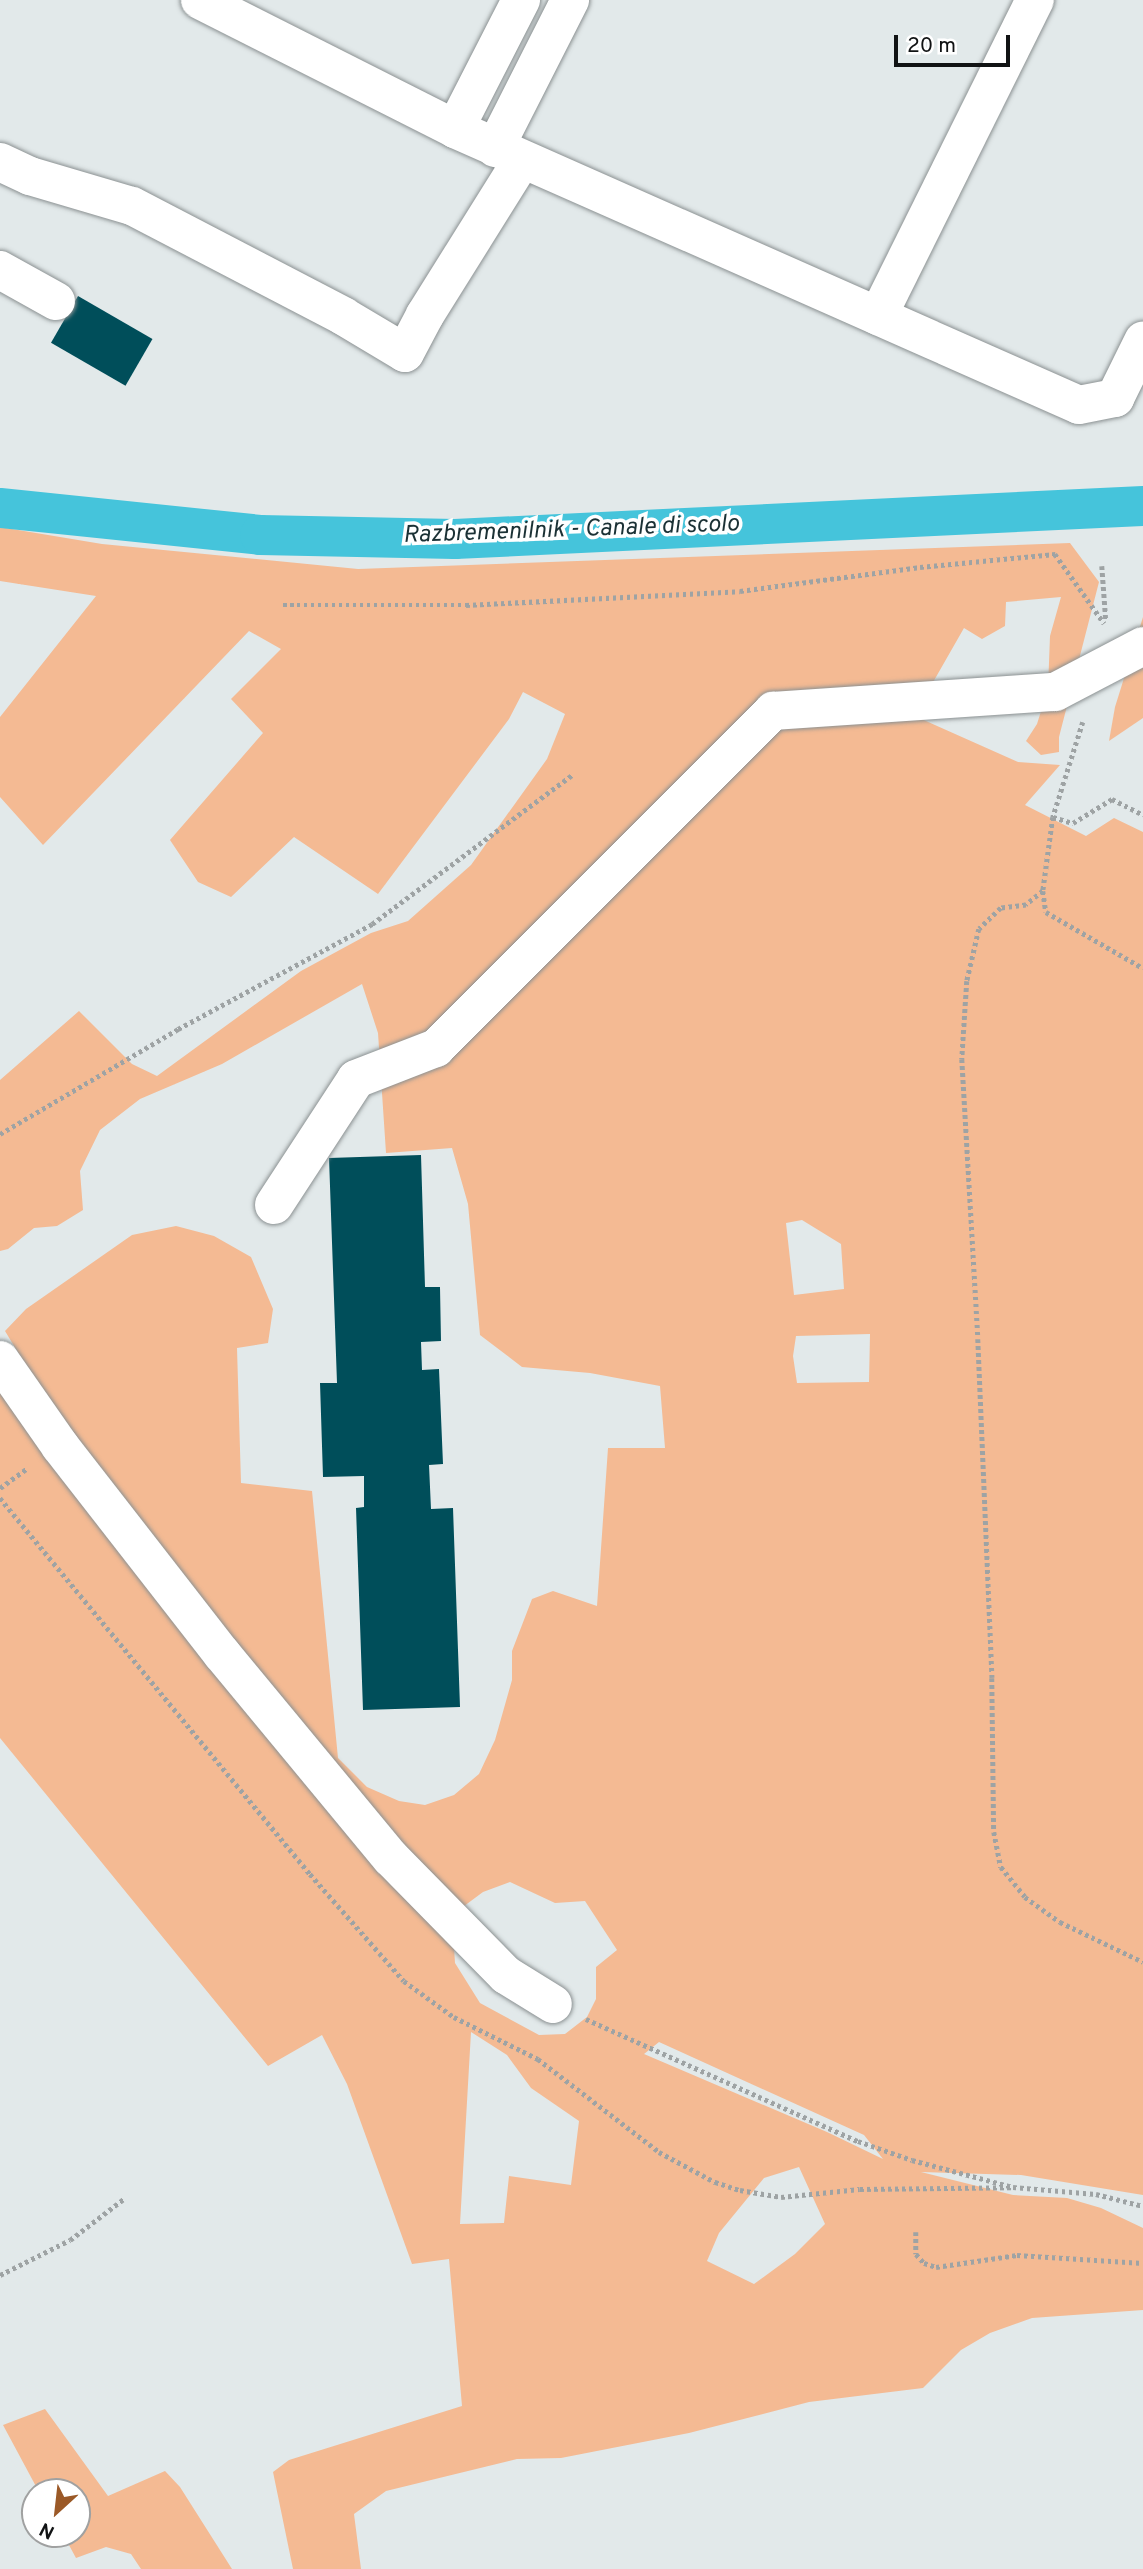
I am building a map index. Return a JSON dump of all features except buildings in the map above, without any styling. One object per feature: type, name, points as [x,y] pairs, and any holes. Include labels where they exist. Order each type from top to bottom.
[{"type":"street","points":[[200,0],[509,154],[1079,405],[1115,398],[1143,341]]},
{"type":"street","points":[[0,162],[30,176],[132,206],[343,316],[405,353],[509,154],[570,0]]},
{"type":"street","points":[[877,316],[1035,0]]},
{"type":"street","points":[[455,129],[512,3]]},
{"type":"street","points":[[0,270],[56,301]]},
{"type":"street","points":[[274,1205],[356,1080],[436,1048],[773,711],[1055,692],[1143,646]]},
{"type":"street","points":[[0,1360],[60,1446],[222,1654],[391,1858],[506,1975],[553,2004]]},
{"type":"path","points":[[283,605],[466,605],[740,591],[920,567],[1055,554],[1106,626],[1102,566]]},
{"type":"path","points":[[1099,668],[1053,817],[1043,891],[1046,912],[1143,968]]},
{"type":"path","points":[[0,1133],[178,1029],[372,923],[572,775]]},
{"type":"path","points":[[1053,817],[1073,823],[1112,799],[1143,815]]},
{"type":"path","points":[[1043,891],[1026,905],[1001,908],[979,929],[967,981],[962,1059],[979,1352],[992,1678],[994,1832],[1001,1867],[1026,1897],[1060,1922],[1143,1962]]},
{"type":"path","points":[[553,2004],[858,2141],[1013,2187],[1096,2194],[1143,2206]]},
{"type":"path","points":[[0,2275],[70,2240],[125,2198]]},
{"type":"path","points":[[916,2232],[916,2254],[924,2263],[936,2267],[1017,2255],[1143,2263]]},
{"type":"shaded area","points":[[0,527],[102,544],[358,569],[1070,543],[1099,582],[1059,737],[1059,752],[1041,755],[1026,741],[1037,724],[1048,689],[1050,636],[1061,597],[1006,602],[1005,626],[982,639],[964,628],[932,684],[899,709],[1018,762],[1060,765],[1025,805],[1086,836],[1114,818],[1143,832],[1143,2195],[1021,2175],[921,2172],[1013,2195],[1067,2198],[1101,2208],[1143,2228],[1143,2310],[1032,2318],[990,2333],[961,2350],[923,2388],[809,2402],[689,2433],[561,2458],[517,2459],[386,2491],[354,2514],[361,2569],[293,2569],[273,2472],[289,2460],[462,2406],[449,2259],[412,2264],[347,2084],[322,2035],[268,2066],[0,1738],[0,1377],[76,1449],[5,1331],[26,1309],[132,1235],[176,1226],[214,1236],[251,1257],[273,1309],[268,1343],[237,1348],[241,1483],[312,1491],[338,1758],[367,1787],[399,1801],[425,1805],[454,1795],[479,1774],[495,1740],[512,1680],[512,1651],[532,1599],[553,1591],[597,1606],[608,1448],[665,1448],[660,1386],[590,1373],[522,1367],[480,1335],[468,1204],[452,1148],[386,1153],[378,1033],[362,984],[222,1064],[140,1099],[100,1130],[80,1171],[83,1210],[57,1226],[34,1228],[8,1249],[0,1251],[0,1080],[79,1011],[132,1064],[157,1076],[301,971],[371,933],[408,921],[471,865],[547,759],[565,714],[523,692],[509,719],[378,894],[294,837],[231,897],[198,882],[170,840],[263,733],[231,699],[281,649],[249,631],[43,845],[0,797],[0,717],[96,596],[0,581]],"holes":[[[802,1220],[841,1244],[844,1289],[794,1295],[786,1223]],[[870,1334],[869,1382],[797,1383],[793,1356],[796,1336]],[[510,1882],[555,1903],[585,1901],[617,1950],[596,1967],[596,1999],[587,2017],[565,2034],[539,2035],[480,2003],[455,1963],[452,1915],[483,1892]],[[471,2032],[507,2055],[531,2088],[579,2121],[571,2185],[509,2176],[504,2223],[460,2224]],[[659,2042],[864,2135],[883,2159],[827,2132],[644,2054]],[[799,2167],[825,2224],[795,2254],[754,2284],[707,2261],[719,2233],[764,2178]]]},
{"type":"shaded area","points":[[1143,617],[1143,718],[1109,741],[1115,707]]},
{"type":"shaded area","points":[[45,2409],[108,2496],[165,2471],[180,2487],[232,2569],[141,2569],[131,2554],[106,2547],[76,2558],[71,2548],[91,2548],[91,2478],[31,2478],[3,2425]]},
{"type":"waterway","name":"Razbremenilnik - Canale di scolo","points":[[0,508],[260,535],[455,539],[1143,506]]}]
